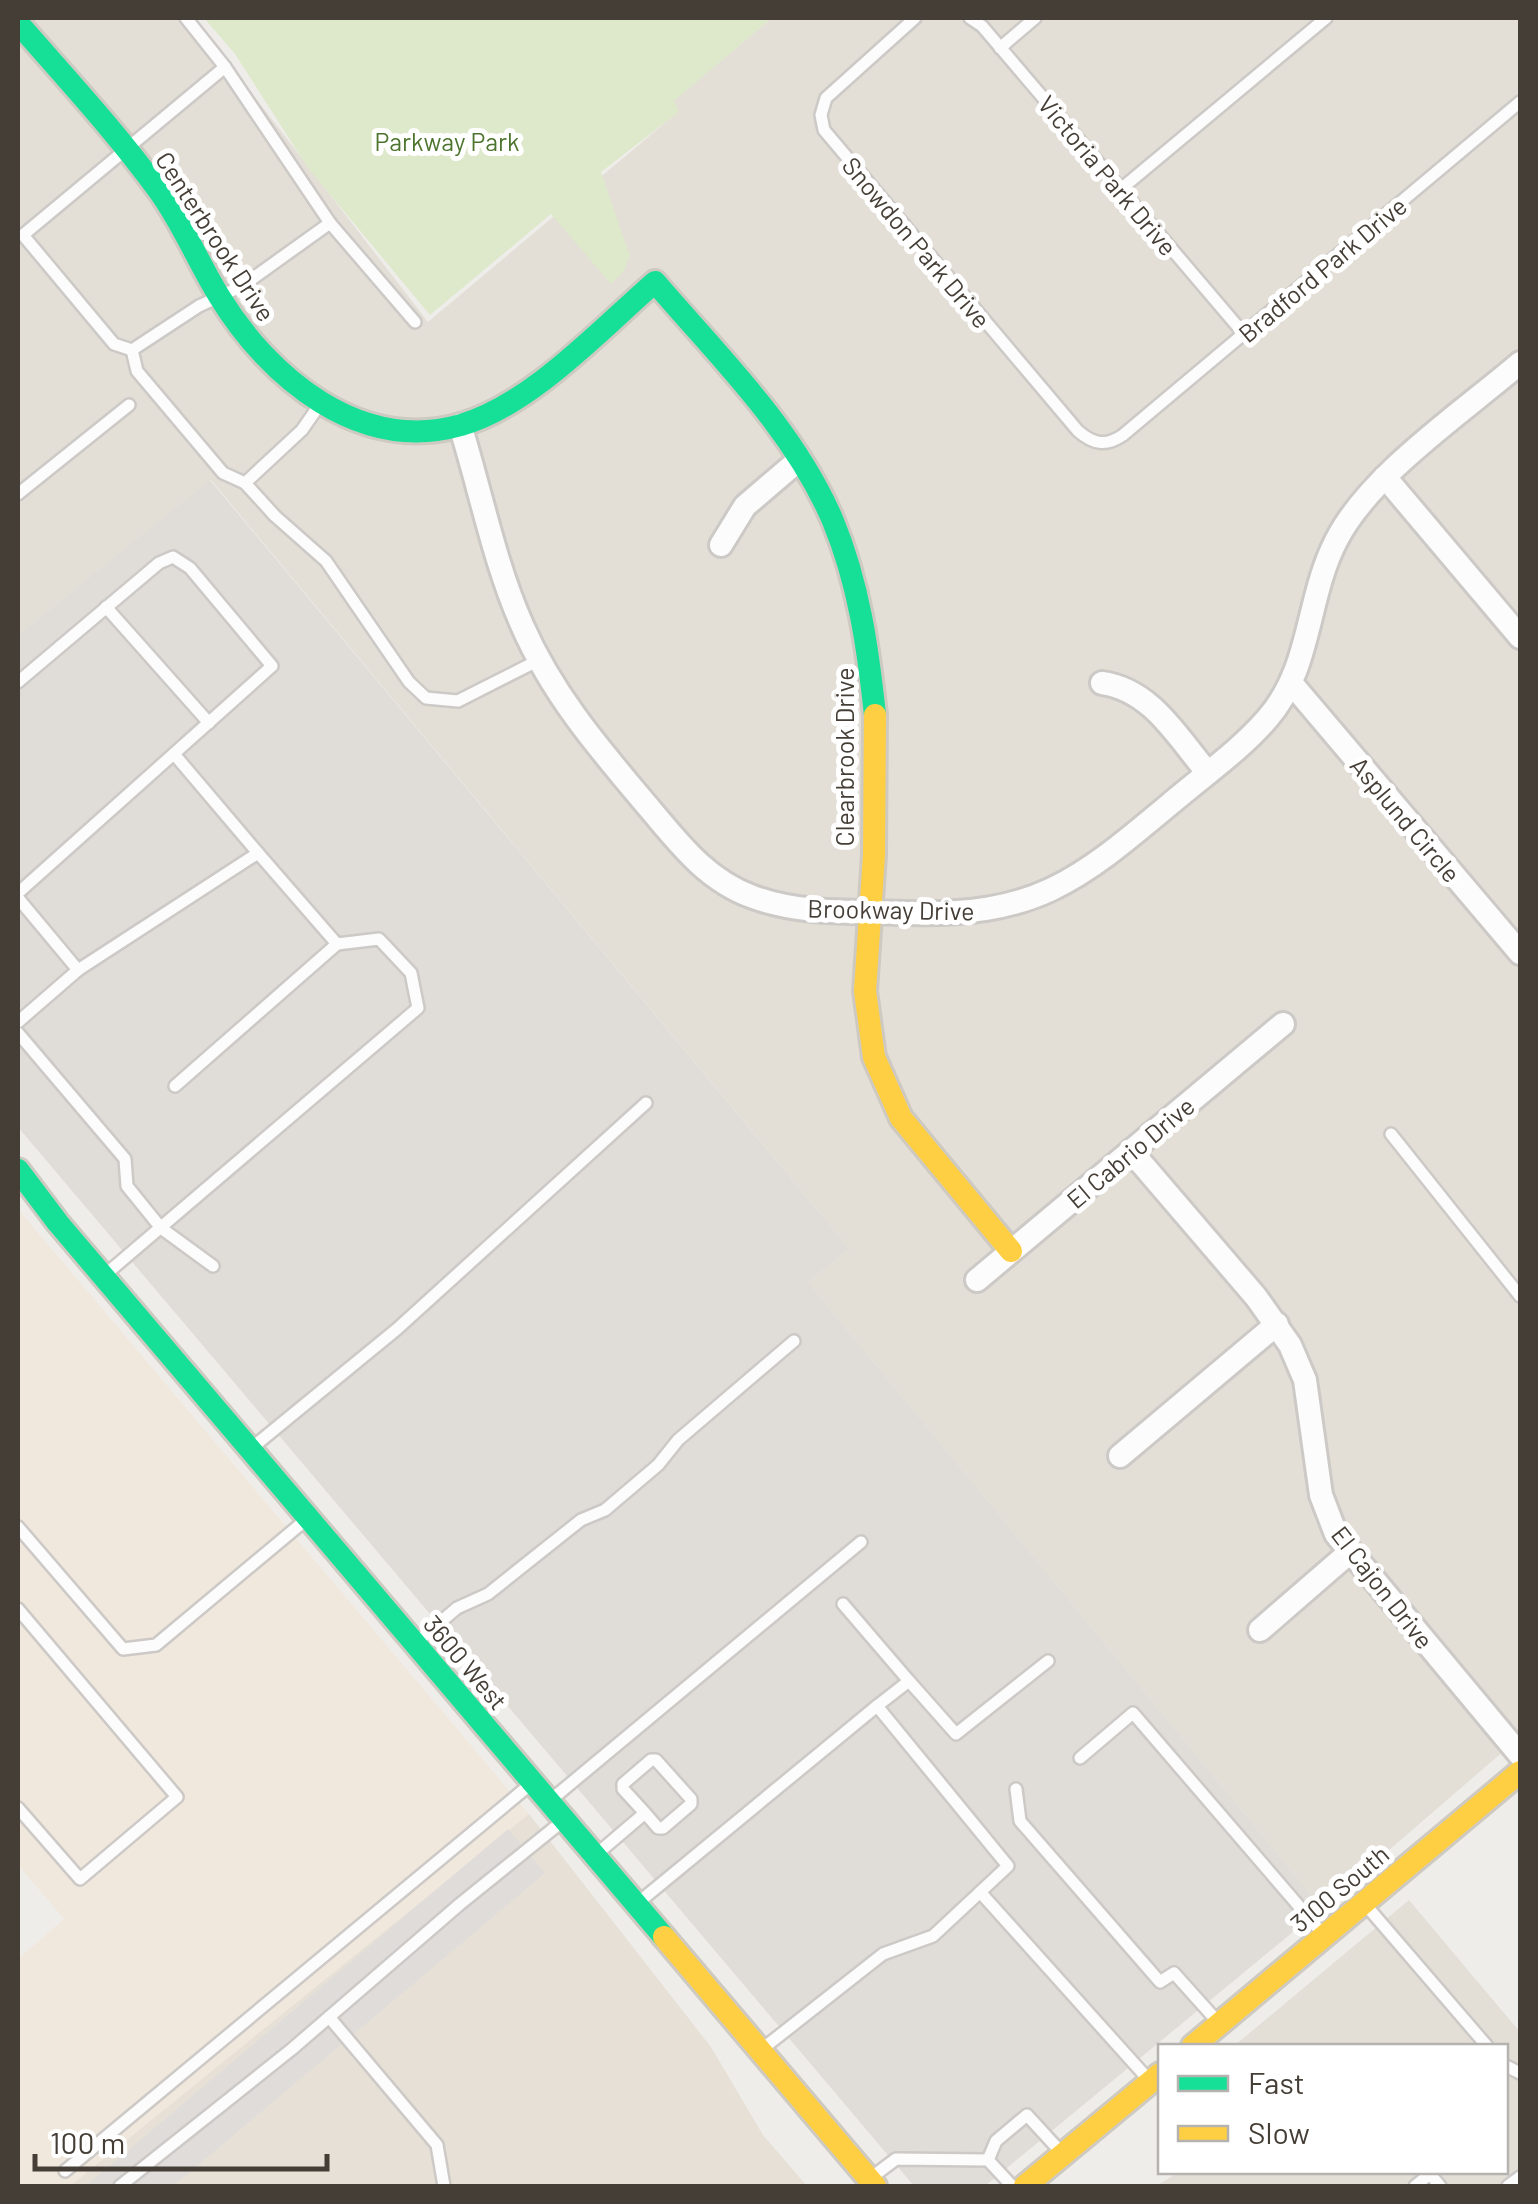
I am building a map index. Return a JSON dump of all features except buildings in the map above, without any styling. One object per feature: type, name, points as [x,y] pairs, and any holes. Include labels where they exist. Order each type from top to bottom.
[{"type":"street","name":"Centerbrook Drive","points":[[18,23],[167,202],[219,296],[277,370],[339,414],[382,428],[460,425],[506,404],[655,282]]},
{"type":"street","name":"Clearbrook Drive","points":[[655,282],[800,459],[847,560],[872,661],[876,722],[866,1010],[870,1044],[889,1100],[913,1136],[1011,1251]]},
{"type":"street","name":"Brookway Drive","points":[[460,425],[510,598],[539,660],[577,722],[707,872],[751,897],[780,905],[870,913],[964,914],[1036,898],[1064,884],[1115,850],[1268,719],[1292,684],[1328,557],[1356,507],[1385,477],[1520,364]]},
{"type":"street","points":[[720,544],[745,506],[800,459]]},
{"type":"street","points":[[1385,477],[1520,637]]},
{"type":"street","points":[[1102,683],[1136,692],[1208,773]]},
{"type":"street","name":"Asplund Circle","points":[[1292,684],[1520,953]]},
{"type":"street","name":"El Cabrio Drive","points":[[977,1280],[1283,1024]]},
{"type":"street","name":"El Cajon Drive","points":[[1131,1151],[1277,1324],[1300,1363],[1306,1380],[1321,1495],[1336,1534],[1520,1755]]},
{"type":"street","name":"3600 West","points":[[18,1170],[103,1276],[872,2183]]},
{"type":"street","points":[[1120,1456],[1277,1324]]},
{"type":"street","points":[[1260,1630],[1350,1552]]},
{"type":"street","name":"3100 South","points":[[1195,2044],[1520,1772]]},
{"type":"street","points":[[1026,2186],[1156,2078]]},
{"type":"lane","points":[[186,18],[225,67],[330,223],[415,322]]},
{"type":"lane","name":"Snowdon Park Drive","points":[[915,18],[826,98],[821,115],[824,130],[1078,431],[1103,444],[1123,436]]},
{"type":"lane","name":"Victoria Park Drive","points":[[970,18],[1000,48],[1244,334]]},
{"type":"lane","points":[[1000,48],[1036,18]]},
{"type":"lane","points":[[1121,189],[1326,18]]},
{"type":"lane","points":[[132,350],[114,344],[20,232],[225,67]]},
{"type":"lane","name":"Bradford Park Drive","points":[[1123,436],[1520,102]]},
{"type":"lane","points":[[132,350],[199,306],[242,286],[330,223]]},
{"type":"lane","points":[[132,350],[137,371],[223,473],[245,484],[326,561],[409,682],[426,698],[458,701],[539,660]]},
{"type":"lane","points":[[245,484],[302,430],[320,404]]},
{"type":"lane","points":[[18,494],[129,405]]},
{"type":"lane","points":[[18,682],[166,558],[173,557],[190,568],[272,666],[18,896],[78,970]]},
{"type":"lane","points":[[106,607],[209,723]]},
{"type":"lane","points":[[174,754],[337,944]]},
{"type":"lane","points":[[18,1022],[78,970],[258,853]]},
{"type":"lane","points":[[103,1276],[418,1008],[411,973],[379,939],[337,944],[174,1086]]},
{"type":"lane","points":[[18,1033],[126,1159],[126,1186],[161,1228],[213,1266]]},
{"type":"lane","points":[[250,1450],[397,1329],[646,1102]]},
{"type":"lane","points":[[1391,1134],[1520,1296]]},
{"type":"lane","points":[[414,1644],[457,1608],[488,1594],[580,1520],[605,1510],[658,1464],[678,1440],[794,1342]]},
{"type":"lane","points":[[18,1528],[123,1650],[156,1645],[308,1518]]},
{"type":"lane","points":[[548,1802],[860,1542]]},
{"type":"lane","points":[[842,1604],[956,1734],[1048,1661]]},
{"type":"lane","points":[[18,1609],[177,1796],[80,1880],[18,1808]]},
{"type":"lane","points":[[636,1904],[910,1681]]},
{"type":"lane","points":[[760,2051],[883,1954],[933,1936],[1008,1866],[877,1706]]},
{"type":"lane","points":[[1080,1758],[1134,1712],[1325,1936]]},
{"type":"lane","points":[[656,1760],[691,1798],[691,1804],[663,1828],[658,1828],[645,1813],[623,1789],[623,1784],[656,1760]]},
{"type":"lane","points":[[66,2170],[532,1782]]},
{"type":"lane","points":[[1016,1789],[1020,1820],[1160,1982],[1174,1973],[1220,2024]]},
{"type":"lane","points":[[594,1856],[645,1813]]},
{"type":"lane","points":[[125,2185],[564,1820]]},
{"type":"lane","points":[[980,1892],[1156,2078]]},
{"type":"lane","points":[[1364,1903],[1485,2044]]},
{"type":"lane","points":[[329,2017],[437,2145],[444,2186]]},
{"type":"lane","points":[[988,2160],[996,2141],[1027,2115],[1064,2154]]},
{"type":"lane","points":[[872,2183],[896,2158],[988,2160],[1012,2186]]},
{"type":"lane","points":[[1415,2186],[1430,2174],[1440,2186]]},
{"type":"lane","points":[[1508,2186],[1520,2177]]},
{"type":"shaded area","points":[[18,18],[194,18],[428,322],[678,112],[673,101],[772,18],[1520,18],[1520,1737],[1322,1908],[808,1282],[850,1249],[211,480],[18,635]]},
{"type":"shaded area","points":[[210,480],[850,1249],[808,1282],[1322,1908],[985,2186],[914,2186],[18,1127],[18,635]]},
{"type":"shaded area","points":[[18,1209],[529,1814],[70,2186],[18,2183],[18,1959],[64,1919],[18,1865]]},
{"type":"shaded area","points":[[529,1814],[711,2047],[763,2135],[807,2186],[70,2186]]},
{"type":"shaded area","points":[[508,1829],[545,1873],[173,2186],[86,2186]]},
{"type":"shaded area","points":[[1409,1900],[1520,2032],[1520,2186],[1156,2186],[1176,2174],[1508,2174],[1508,2044],[1236,2044]]},
{"type":"green space","name":"Parkway Park","points":[[204,18],[772,18],[674,101],[679,112],[601,172],[630,256],[624,271],[611,284],[551,214],[430,315],[308,168],[235,54]]},
{"type":"traffic: fast","points":[[18,23],[159,191],[219,296],[264,355],[321,402],[353,419],[388,429],[424,431],[461,425],[487,415],[564,364],[655,282],[753,395],[817,487],[842,545],[856,593],[875,715]]},
{"type":"traffic: fast","points":[[18,1170],[58,1223],[664,1937]]},
{"type":"traffic: slow","points":[[875,715],[874,855],[865,991],[874,1057],[901,1118],[1011,1251]]},
{"type":"traffic: slow","points":[[1195,2044],[1520,1772]]},
{"type":"traffic: slow","points":[[664,1937],[875,2186]]},
{"type":"traffic: slow","points":[[1025,2186],[1158,2076]]}]
